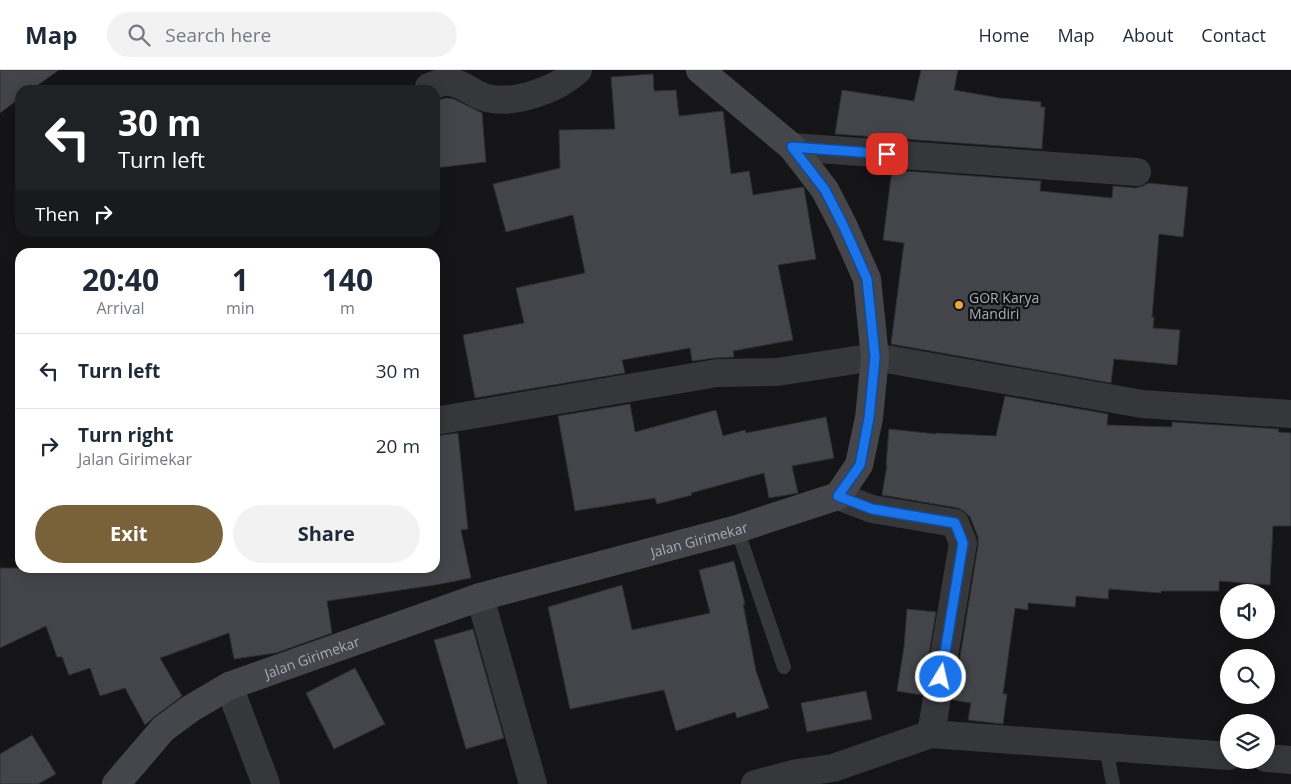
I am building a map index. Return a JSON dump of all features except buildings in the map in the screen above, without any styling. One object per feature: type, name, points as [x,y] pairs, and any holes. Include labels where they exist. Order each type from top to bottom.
[{"type":"street","points":[[435,85],[454,82],[486,98],[502,100],[519,98],[550,89],[565,81],[578,70]]},
{"type":"street","points":[[700,70],[792,147],[825,190],[867,279],[875,357],[869,418],[860,465],[838,496],[872,509],[955,523],[961,536],[963,543],[931,734]]},
{"type":"street","points":[[792,147],[1137,172]]},
{"type":"street","points":[[440,419],[717,373],[777,372],[875,357],[1142,404],[1291,414]]},
{"type":"street","name":"Jalan Girimekar","points":[[116,784],[163,729],[190,709],[229,686],[480,598],[737,529],[838,496]]},
{"type":"street","points":[[480,598],[533,784]]},
{"type":"street","points":[[229,686],[266,784]]},
{"type":"street","points":[[755,784],[797,774],[837,776],[931,734],[1220,755]]},
{"type":"street","points":[[1275,759],[1291,760]]},
{"type":"lane","points":[[737,529],[784,666]]},
{"type":"lane","points":[[1106,748],[1113,784]]},
{"type":"place","name":"GOR Karya Mandiri","points":[[959,305]]},
{"type":"route","points":[[887,154],[792,147],[825,190],[867,279],[875,357],[869,418],[860,465],[838,496],[872,509],[955,523],[963,543],[941,677]]}]
